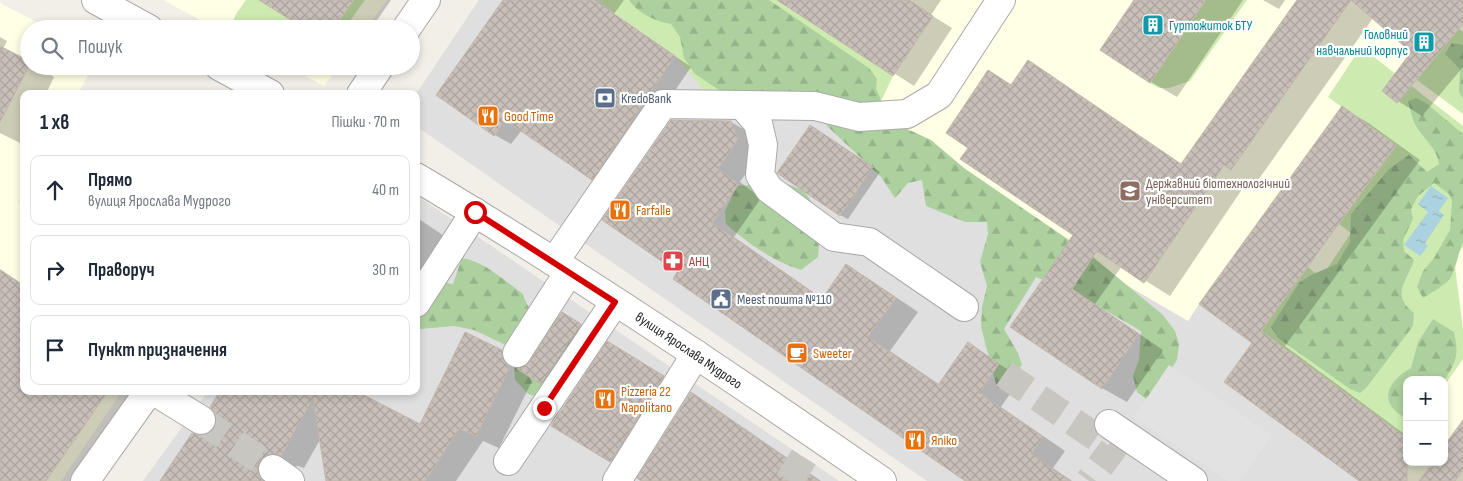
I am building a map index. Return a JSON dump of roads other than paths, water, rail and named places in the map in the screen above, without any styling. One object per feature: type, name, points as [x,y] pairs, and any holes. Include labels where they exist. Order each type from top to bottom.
[{"type":"street","points":[[96,0],[133,20]]},
{"type":"street","points":[[412,20],[426,0]]},
{"type":"street","points":[[518,353],[561,267],[663,104],[815,106],[859,117],[907,114],[939,95],[1001,0]]},
{"type":"street","points":[[235,75],[263,90]]},
{"type":"street","points":[[364,90],[374,75]]},
{"type":"street","points":[[743,106],[758,123],[762,145],[760,175],[769,189],[834,237],[869,242],[964,307]]},
{"type":"street","name":"вулиця Ярослава Мудрого","points":[[420,180],[475,212],[696,354],[882,481]]},
{"type":"street","points":[[420,297],[475,212]]},
{"type":"street","points":[[508,461],[615,302]]},
{"type":"street","points":[[617,481],[696,354]]},
{"type":"street","points":[[85,481],[146,395]]},
{"type":"street","points":[[160,395],[201,420]]},
{"type":"street","points":[[1109,424],[1193,481]]},
{"type":"water","points":[[1431,186],[1448,198],[1439,211],[1444,215],[1425,243],[1428,246],[1420,256],[1404,245],[1428,212],[1418,204]]},
{"type":"tunnel","points":[[1004,374],[1113,449],[1089,481]]},
{"type":"tunnel","points":[[201,420],[273,469]]},
{"type":"tunnel","points":[[789,481],[817,436]]},
{"type":"place","name":"Гуртожиток БТУ","points":[[1153,25]]},
{"type":"place","name":"Головний навчальний корпус","points":[[1424,42]]},
{"type":"place","name":"KredoBank","points":[[605,98]]},
{"type":"place","name":"Good Time","points":[[488,116]]},
{"type":"place","name":"Державний біотехнологічний університет","points":[[1130,191]]},
{"type":"place","name":"Farfalle","points":[[620,210]]},
{"type":"place","name":"АНЦ","points":[[673,261]]},
{"type":"place","name":"Meest пошта №110","points":[[721,299]]},
{"type":"place","name":"Sweeter","points":[[797,353]]},
{"type":"place","name":"Pizzeria 22 Napolitano","points":[[605,399]]},
{"type":"place","name":"Япіко","points":[[915,440]]}]
